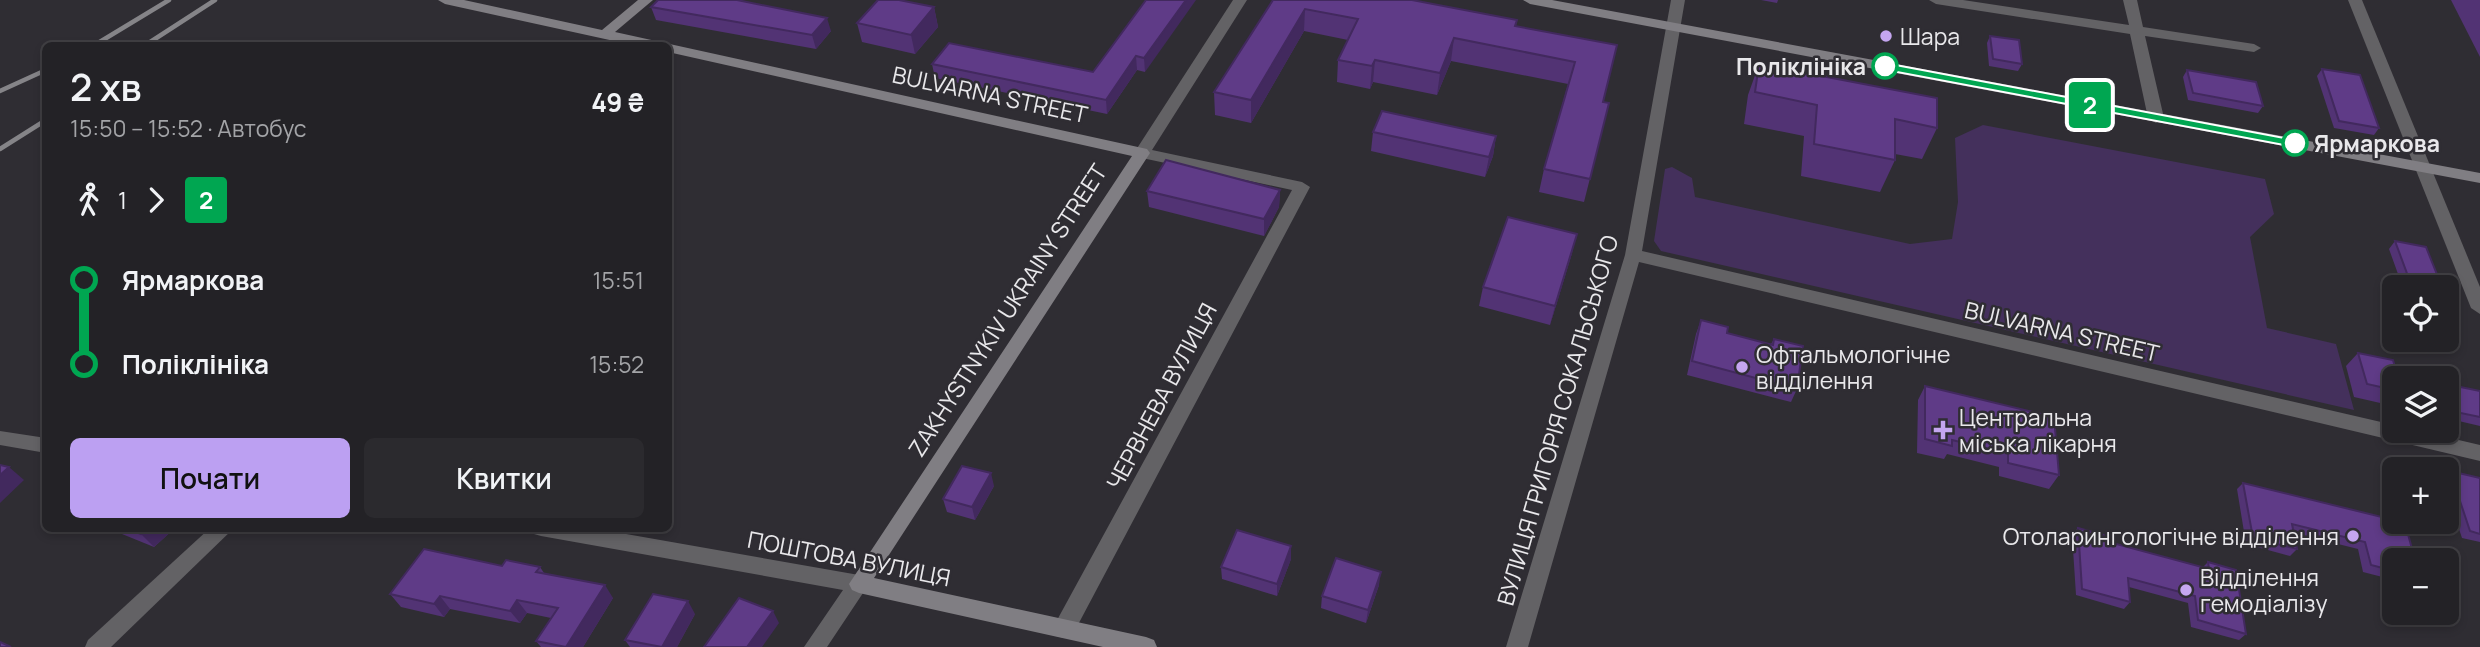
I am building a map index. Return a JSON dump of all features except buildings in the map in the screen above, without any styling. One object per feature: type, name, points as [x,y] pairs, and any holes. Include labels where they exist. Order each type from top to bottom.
[{"type":"street","points":[[445,0],[641,42]]},
{"type":"street","points":[[605,34],[646,0]]},
{"type":"street","name":"ZAKHYSTNYKIV UKRAINY STREET","points":[[815,647],[859,584],[1240,0]]},
{"type":"street","points":[[1530,0],[2480,178]]},
{"type":"street","name":"ВУЛИЦЯ ГРИГОРІЯ СОКАЛЬСЬКОГО","points":[[1517,647],[1633,255],[1678,0]]},
{"type":"street","points":[[1936,0],[2254,48]]},
{"type":"street","points":[[2130,0],[2157,118]]},
{"type":"street","points":[[2355,0],[2480,308]]},
{"type":"street","name":"BULVARNA STREET","points":[[672,49],[1302,187]]},
{"type":"street","name":"ЧЕРВНЕВА ВУЛИЦЯ","points":[[1064,629],[1302,187]]},
{"type":"street","name":"BULVARNA STREET","points":[[1633,255],[2480,453]]},
{"type":"street","points":[[0,438],[42,445]]},
{"type":"street","points":[[96,647],[220,532]]},
{"type":"street","name":"ПОШТОВА ВУЛИЦЯ","points":[[564,532],[859,584],[1146,647]]},
{"type":"shaded area","points":[[1983,125],[2265,179],[2274,214],[2250,237],[2267,328],[2336,344],[2354,410],[1661,251],[1654,241],[1665,169],[1672,167],[1692,178],[1695,197],[1910,244],[1952,239],[1958,202],[1955,138]]},
{"type":"railway","points":[[100,42],[169,0]]},
{"type":"railway","points":[[150,42],[215,0]]},
{"type":"railway","points":[[0,91],[42,72]]},
{"type":"railway","points":[[0,149],[42,123]]},
{"type":"bus line","name":"2","points":[[1885,66],[2295,143]]},
{"type":"place","name":"Шара","points":[[1886,36]]},
{"type":"place","name":"Поліклініка","points":[[1885,66]]},
{"type":"place","name":"Ярмаркова","points":[[2295,143]]},
{"type":"place","name":"Офтальмологічне відділення","points":[[1742,367]]},
{"type":"place","name":"Центральна міська лікарня","points":[[1943,430]]},
{"type":"place","name":"Отоларингологічне відділення","points":[[2353,536]]},
{"type":"place","name":"Відділення гемодіалізу","points":[[2186,590]]}]
